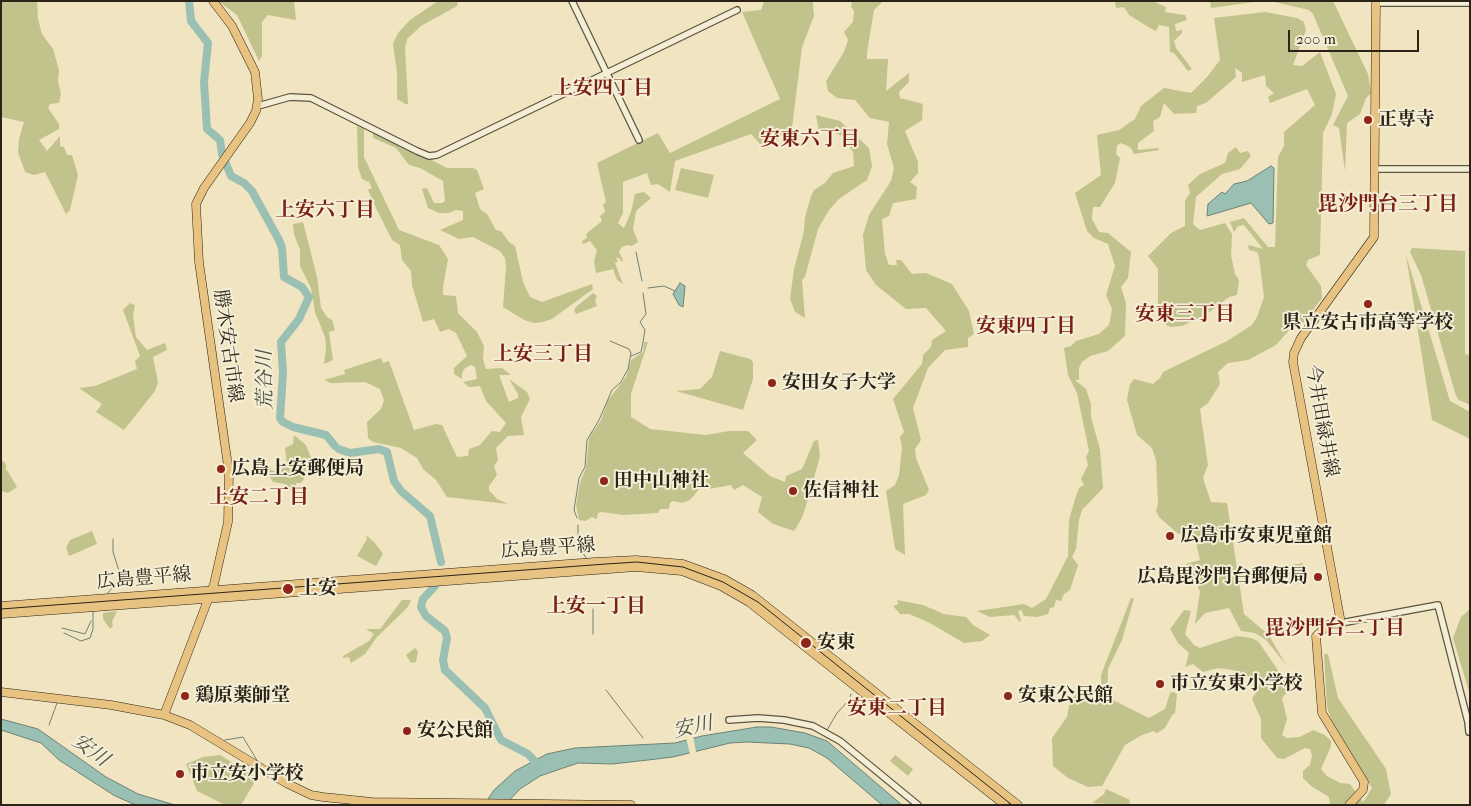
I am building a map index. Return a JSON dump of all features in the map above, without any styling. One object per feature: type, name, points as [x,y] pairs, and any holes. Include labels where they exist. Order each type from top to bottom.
[{"type":"main road","points":[[213,1],[232,26],[255,72],[258,87],[258,106]]},
{"type":"main road","name":"今井田緑井線","points":[[1341,623],[1308,445],[1294,353],[1301,338],[1374,237],[1376,2]]},
{"type":"main road","name":"勝木安古市線","points":[[164,715],[208,599],[226,537],[229,473],[204,305],[195,217],[199,196],[250,123],[258,106]]},
{"type":"main road","name":"広島豊平線","points":[[1,606],[628,560],[683,564],[724,579],[752,595],[1018,805]]},
{"type":"main road","name":"広島豊平線","points":[[1,614],[636,567],[682,571],[721,586],[749,602],[1005,805]]},
{"type":"main road","points":[[1341,623],[1328,625],[1320,630],[1315,643],[1322,713],[1364,782],[1363,790],[1349,805]]},
{"type":"main road","points":[[1,692],[111,705],[164,715],[190,726],[286,784],[311,795],[344,801],[631,805]]},
{"type":"street","points":[[572,1],[639,140]]},
{"type":"street","points":[[1376,2],[1470,3]]},
{"type":"street","points":[[258,106],[290,97],[304,96],[321,102],[417,151],[429,156],[438,155],[736,10]]},
{"type":"street","points":[[1375,169],[1470,169]]},
{"type":"street","points":[[1341,623],[1438,605],[1469,732]]},
{"type":"street","points":[[729,720],[775,719],[813,726],[840,741],[918,805]]},
{"type":"green space","points":[[1,1],[37,1],[38,19],[42,34],[53,49],[59,70],[58,81],[61,94],[59,103],[50,104],[48,108],[59,124],[59,129],[39,140],[47,151],[60,136],[60,146],[64,147],[67,155],[72,155],[78,175],[70,210],[66,214],[45,172],[34,175],[25,172],[18,152],[19,139],[24,122],[1,117]]},
{"type":"green space","points":[[218,1],[294,1],[296,20],[268,15],[262,22],[262,56],[259,61],[237,15]]},
{"type":"green space","points":[[438,1],[458,1],[457,6],[421,26],[407,39],[405,48],[408,104],[405,104],[397,99],[397,72],[393,44],[398,33],[410,20]]},
{"type":"green space","points":[[761,1],[813,1],[814,16],[802,47],[792,128],[769,146],[760,144],[751,134],[675,161],[670,192],[658,184],[651,185],[647,173],[623,182],[623,213],[618,223],[624,228],[631,212],[635,194],[644,192],[651,198],[636,211],[633,229],[638,242],[632,246],[622,247],[619,252],[623,260],[622,262],[619,258],[616,258],[618,261],[615,263],[623,284],[617,280],[613,269],[596,273],[594,261],[597,250],[590,241],[583,244],[582,241],[587,238],[586,234],[602,221],[600,216],[605,212],[603,204],[606,202],[597,163],[658,133],[670,153],[780,99],[742,12],[761,10],[764,2]]},
{"type":"green space","points":[[852,1],[883,1],[874,10],[867,59],[888,59],[886,91],[909,73],[909,82],[899,92],[900,98],[923,104],[922,120],[905,131],[918,162],[918,173],[910,182],[917,187],[916,199],[893,203],[889,216],[882,219],[885,254],[889,265],[897,265],[896,260],[901,260],[912,274],[926,273],[952,284],[969,311],[974,334],[968,338],[968,347],[945,350],[928,368],[913,408],[921,440],[915,449],[916,458],[929,490],[926,495],[903,504],[905,555],[895,549],[886,491],[895,485],[899,475],[902,448],[900,437],[904,432],[893,399],[922,364],[923,355],[931,347],[932,340],[946,331],[926,308],[906,309],[876,285],[866,270],[863,235],[869,215],[891,181],[894,168],[887,144],[889,122],[870,118],[855,100],[837,98],[828,91],[826,81],[844,52],[848,40],[844,32],[853,22],[854,11],[851,7]]},
{"type":"green space","points":[[1153,1],[1166,7],[1165,12],[1185,15],[1187,20],[1175,24],[1176,31],[1182,30],[1182,33],[1174,41],[1176,48],[1192,69],[1188,71],[1174,53],[1170,52],[1169,27],[1159,25],[1156,31],[1129,15],[1124,7],[1116,8],[1115,2]]},
{"type":"green space","points":[[1210,1],[1261,1],[1211,8]]},
{"type":"green space","points":[[1270,1],[1333,1],[1368,74],[1371,93],[1366,98],[1360,114],[1347,123],[1345,171],[1339,128],[1333,125],[1348,96],[1313,14],[1309,10]]},
{"type":"green space","points":[[1265,12],[1297,18],[1304,22],[1306,30],[1293,65],[1302,66],[1320,52],[1336,94],[1332,114],[1323,133],[1320,255],[1308,260],[1306,265],[1321,286],[1322,298],[1303,323],[1291,328],[1276,345],[1248,360],[1228,363],[1218,372],[1220,384],[1208,403],[1200,409],[1208,465],[1203,478],[1211,502],[1227,503],[1244,614],[1269,635],[1286,665],[1266,640],[1255,633],[1241,631],[1229,608],[1205,613],[1195,624],[1200,592],[1196,582],[1186,577],[1186,564],[1200,560],[1195,539],[1177,533],[1159,517],[1156,511],[1158,503],[1156,460],[1152,448],[1137,435],[1127,400],[1130,384],[1134,379],[1153,384],[1160,378],[1163,372],[1227,341],[1252,325],[1264,297],[1259,257],[1257,252],[1249,250],[1248,245],[1263,249],[1244,225],[1238,226],[1234,232],[1230,222],[1244,218],[1268,247],[1275,247],[1278,157],[1284,146],[1284,132],[1315,105],[1307,89],[1270,103],[1268,97],[1274,93],[1266,86],[1265,75],[1242,82],[1242,73],[1235,68],[1236,77],[1206,103],[1197,106],[1196,113],[1174,114],[1164,103],[1160,117],[1153,121],[1154,131],[1138,143],[1138,150],[1158,148],[1159,150],[1134,154],[1131,148],[1120,143],[1117,146],[1116,154],[1120,158],[1115,183],[1100,207],[1093,207],[1092,219],[1099,232],[1108,233],[1131,252],[1128,278],[1121,287],[1126,303],[1125,336],[1108,351],[1090,356],[1082,362],[1079,368],[1079,380],[1075,380],[1086,389],[1091,404],[1091,417],[1100,449],[1103,488],[1082,510],[1076,549],[1072,557],[1078,565],[1070,590],[1064,594],[1061,601],[1056,600],[1054,607],[1050,608],[1048,614],[1037,617],[1024,616],[1021,610],[1018,611],[1020,622],[1014,615],[990,617],[977,611],[1024,604],[1032,608],[1046,599],[1068,556],[1069,520],[1079,488],[1084,485],[1081,479],[1088,465],[1086,457],[1089,451],[1077,393],[1068,375],[1064,348],[1071,346],[1076,341],[1099,334],[1109,325],[1112,309],[1106,295],[1115,266],[1108,244],[1094,238],[1087,231],[1075,193],[1101,175],[1097,135],[1119,130],[1135,119],[1141,106],[1164,88],[1191,93],[1207,77],[1220,60],[1214,18]]},
{"type":"green space","points":[[816,115],[840,121],[869,148],[872,166],[867,180],[839,199],[829,210],[818,229],[805,277],[802,280],[805,318],[795,312],[790,299],[794,269],[811,196],[814,190],[825,183],[833,173],[854,166],[853,152],[843,137],[827,128],[819,131]]},
{"type":"green space","points":[[357,126],[364,129],[364,157],[399,230],[439,245],[448,259],[443,295],[456,296],[458,313],[477,332],[484,346],[483,359],[486,369],[502,368],[511,375],[499,375],[509,402],[518,398],[518,394],[509,379],[527,392],[530,399],[521,417],[524,435],[508,436],[496,448],[498,460],[494,466],[497,475],[489,486],[489,490],[497,499],[508,504],[447,497],[436,480],[423,469],[417,458],[401,448],[373,442],[368,438],[367,422],[381,409],[384,400],[380,389],[365,382],[331,383],[324,380],[345,374],[344,370],[381,358],[383,363],[389,361],[414,430],[436,424],[442,425],[457,457],[468,456],[469,449],[480,445],[492,431],[500,432],[506,423],[486,401],[480,386],[469,387],[463,382],[477,379],[475,367],[471,365],[465,368],[462,373],[462,379],[454,374],[454,368],[467,356],[456,333],[449,329],[440,332],[434,319],[423,322],[412,285],[411,271],[402,260],[400,245],[392,240],[376,208],[368,190],[372,188],[369,182],[362,179],[358,167]]},
{"type":"green space","points":[[373,129],[447,168],[473,168],[477,170],[484,189],[475,193],[480,209],[487,214],[496,230],[501,231],[509,242],[515,246],[523,282],[530,297],[542,302],[592,284],[593,289],[552,319],[543,322],[534,323],[524,320],[503,307],[506,267],[505,258],[500,251],[473,237],[459,239],[440,230],[463,220],[463,211],[456,210],[449,213],[439,213],[428,208],[422,189],[427,188],[434,203],[442,203],[445,201],[443,181],[420,168],[409,165],[396,148],[373,138]]},
{"type":"green space","points":[[1236,147],[1240,153],[1248,151],[1251,156],[1240,169],[1222,174],[1196,197],[1193,224],[1200,230],[1225,223],[1232,234],[1231,255],[1235,274],[1239,280],[1237,295],[1229,297],[1207,314],[1182,326],[1171,327],[1166,325],[1158,310],[1158,269],[1148,256],[1171,233],[1185,226],[1185,201],[1190,193],[1188,185],[1200,174],[1225,163],[1228,153]]},
{"type":"green space","points":[[681,168],[714,175],[708,198],[675,190]]},
{"type":"green space","points":[[303,222],[317,277],[321,308],[327,317],[332,320],[335,330],[329,332],[333,360],[324,364],[325,337],[315,312],[311,288],[300,266],[300,250],[294,234],[293,224]]},
{"type":"green space","points":[[1412,248],[1465,251],[1465,354],[1470,355],[1470,405],[1459,400],[1456,396],[1421,275],[1410,252]]},
{"type":"green space","points":[[1406,255],[1450,401],[1470,412],[1470,439],[1432,420]]},
{"type":"green space","points":[[593,293],[597,296],[595,300],[597,306],[576,314],[574,310],[576,307]]},
{"type":"green space","points":[[130,303],[135,305],[133,315],[136,337],[147,350],[165,343],[167,350],[153,357],[158,382],[155,391],[124,430],[96,412],[102,404],[79,388],[95,386],[137,369],[135,361],[140,356],[123,310]]},
{"type":"green space","points":[[644,342],[648,342],[631,394],[631,417],[650,429],[706,435],[729,431],[748,431],[757,440],[743,453],[770,476],[785,482],[786,476],[802,469],[814,441],[818,440],[820,456],[802,518],[794,531],[773,524],[758,512],[762,497],[743,485],[734,490],[731,485],[709,489],[701,487],[690,500],[682,503],[673,501],[670,503],[669,509],[660,509],[658,513],[623,515],[602,512],[598,513],[597,519],[592,517],[585,521],[579,520],[576,505],[580,482],[586,468],[589,438],[601,420],[608,400],[626,377],[631,360],[643,352]]},
{"type":"green space","points":[[720,351],[750,359],[753,362],[753,379],[743,410],[676,391],[700,389],[712,377]]},
{"type":"green space","points":[[294,435],[306,445],[316,474],[307,474],[301,483],[296,483],[295,492],[291,492],[285,484],[273,482],[267,472],[268,465],[270,465],[271,470],[278,472],[287,465],[285,448],[293,444]]},
{"type":"green space","points":[[1,459],[6,464],[6,472],[7,470],[17,487],[8,493],[1,491]]},
{"type":"green space","points":[[92,531],[97,544],[69,556],[66,548],[70,540]]},
{"type":"green space","points":[[366,535],[383,554],[376,566],[357,556],[367,539]]},
{"type":"green space","points":[[1303,563],[1306,583],[1271,585],[1268,569]]},
{"type":"green space","points":[[1131,598],[1134,598],[1122,640],[1108,669],[1107,693],[1113,700],[1149,718],[1165,709],[1170,693],[1173,692],[1177,694],[1175,713],[1165,728],[1157,733],[1153,731],[1140,736],[1125,745],[1102,786],[1088,787],[1068,778],[1053,766],[1052,738],[1067,717],[1069,706],[1075,695],[1083,692],[1102,693],[1101,675]]},
{"type":"green space","points":[[402,600],[411,600],[408,607],[377,637],[365,654],[351,663],[349,657],[343,658],[343,656],[369,641],[374,634],[366,629],[380,629]]},
{"type":"green space","points":[[897,600],[923,605],[944,614],[966,617],[973,625],[990,635],[982,641],[964,643],[928,622],[909,614],[900,614],[893,606],[898,604]]},
{"type":"green space","points":[[1470,609],[1470,695],[1453,638],[1461,617]]},
{"type":"green space","points":[[1184,610],[1191,611],[1185,634],[1194,645],[1200,648],[1237,636],[1258,641],[1288,685],[1289,690],[1282,698],[1287,719],[1282,735],[1287,738],[1300,737],[1313,730],[1325,735],[1331,741],[1331,746],[1321,769],[1327,776],[1340,783],[1350,784],[1363,802],[1372,788],[1331,719],[1327,707],[1324,654],[1328,654],[1338,698],[1386,769],[1391,794],[1384,805],[1330,805],[1329,797],[1311,786],[1303,778],[1303,771],[1310,765],[1312,755],[1310,749],[1305,748],[1284,759],[1277,758],[1261,738],[1261,719],[1252,699],[1257,691],[1246,674],[1218,668],[1203,672],[1193,664],[1185,667],[1189,653],[1178,643],[1170,629]]},
{"type":"green space","points":[[117,611],[112,622],[113,626],[110,629],[103,619],[103,613]]},
{"type":"green space","points":[[415,648],[418,651],[416,662],[411,663],[406,655]]},
{"type":"green space","points":[[220,755],[257,778],[241,805],[225,805],[197,791],[186,764],[203,757]]},
{"type":"green space","points":[[895,755],[913,769],[908,776],[890,761]]},
{"type":"green space","points":[[1106,789],[1130,800],[1129,805],[1092,803],[1104,794]]},
{"type":"water","points":[[1271,166],[1274,168],[1273,223],[1269,224],[1251,203],[1207,216],[1208,204],[1222,192],[1225,194],[1234,184],[1247,181]]},
{"type":"water","points":[[680,283],[685,286],[683,307],[679,305],[673,294]]},
{"type":"water","points":[[1,719],[38,729],[106,777],[138,794],[175,805],[136,805],[115,796],[59,760],[41,743],[1,730]]},
{"type":"water","points":[[757,727],[771,727],[805,733],[827,741],[902,805],[882,805],[827,758],[809,748],[790,744],[747,742],[730,743],[673,757],[612,764],[578,763],[540,776],[520,789],[505,805],[484,805],[494,790],[515,771],[547,754],[575,748],[675,743],[702,736]]},
{"type":"pier","points":[[693,736],[696,752],[690,754],[686,738]]},
{"type":"waterway","name":"荒谷川","points":[[189,1],[191,21],[208,43],[204,82],[207,129],[220,140],[222,154],[231,176],[244,183],[252,191],[279,240],[282,248],[284,277],[302,287],[309,297],[299,319],[281,342],[283,373],[280,418],[283,422],[293,427],[326,435],[335,446]]},
{"type":"waterway","points":[[636,252],[642,281]]},
{"type":"waterway","points":[[648,288],[664,286],[675,291]]},
{"type":"waterway","points":[[631,356],[641,352],[643,342],[645,330],[640,322],[646,314],[643,293]]},
{"type":"waterway","points":[[577,518],[574,510],[579,478],[585,467],[587,440],[599,420],[612,390],[621,382],[628,369],[631,353],[629,349],[610,341]]},
{"type":"waterway","name":"荒谷川","points":[[339,449],[350,453],[379,449],[387,452],[394,481],[401,491],[430,516],[441,562]]},
{"type":"waterway","points":[[578,525],[578,546],[587,559]]},
{"type":"waterway","points":[[107,594],[121,577],[113,552],[113,539]]},
{"type":"waterway","name":"荒谷川","points":[[435,586],[423,599],[421,607],[426,616],[445,631],[447,638],[443,660],[445,670],[485,708],[501,740],[528,754],[539,766]]},
{"type":"waterway","points":[[593,609],[593,634]]},
{"type":"waterway","points":[[64,633],[81,641],[90,638],[93,629],[93,612]]},
{"type":"waterway","points":[[62,628],[85,634],[91,621]]},
{"type":"waterway","points":[[606,690],[643,738]]},
{"type":"waterway","points":[[827,730],[837,713],[849,700],[851,694]]},
{"type":"waterway","points":[[49,725],[57,703]]},
{"type":"waterway","points":[[225,740],[243,737],[258,762]]},
{"type":"tram line","points":[[1,609],[637,562],[683,567],[723,582],[758,602],[1012,805]]},
{"type":"place","name":"正専寺","points":[[1368,120]]},
{"type":"place","name":"県立安古市高等学校","points":[[1368,304]]},
{"type":"place","name":"安田女子大学","points":[[772,383]]},
{"type":"place","name":"広島上安郵便局","points":[[221,469]]},
{"type":"place","name":"田中山神社","points":[[604,481]]},
{"type":"place","name":"佐信神社","points":[[793,491]]},
{"type":"place","name":"広島市安東児童館","points":[[1170,536]]},
{"type":"place","name":"広島毘沙門台郵便局","points":[[1318,577]]},
{"type":"place","name":"上安","points":[[288,589]]},
{"type":"place","name":"安東","points":[[806,643]]},
{"type":"place","name":"市立安東小学校","points":[[1160,684]]},
{"type":"place","name":"鶏原薬師堂","points":[[185,696]]},
{"type":"place","name":"安東公民館","points":[[1008,696]]},
{"type":"place","name":"安公民館","points":[[407,731]]},
{"type":"place","name":"市立安小学校","points":[[180,774]]},
{"type":"district","name":"上安四丁目","points":[[603,89]]},
{"type":"district","name":"安東六丁目","points":[[810,140]]},
{"type":"district","name":"毘沙門台三丁目","points":[[1388,205]]},
{"type":"district","name":"上安六丁目","points":[[325,211]]},
{"type":"district","name":"安東三丁目","points":[[1185,315]]},
{"type":"district","name":"安東四丁目","points":[[1026,327]]},
{"type":"district","name":"上安三丁目","points":[[543,355]]},
{"type":"district","name":"上安二丁目","points":[[259,498]]},
{"type":"district","name":"上安一丁目","points":[[596,607]]},
{"type":"district","name":"毘沙門台二丁目","points":[[1335,629]]},
{"type":"district","name":"安東二丁目","points":[[897,709]]},
{"type":"water label","name":"安川","points":[[693,728]]},
{"type":"water label","name":"安川","points":[[90,751]]}]
